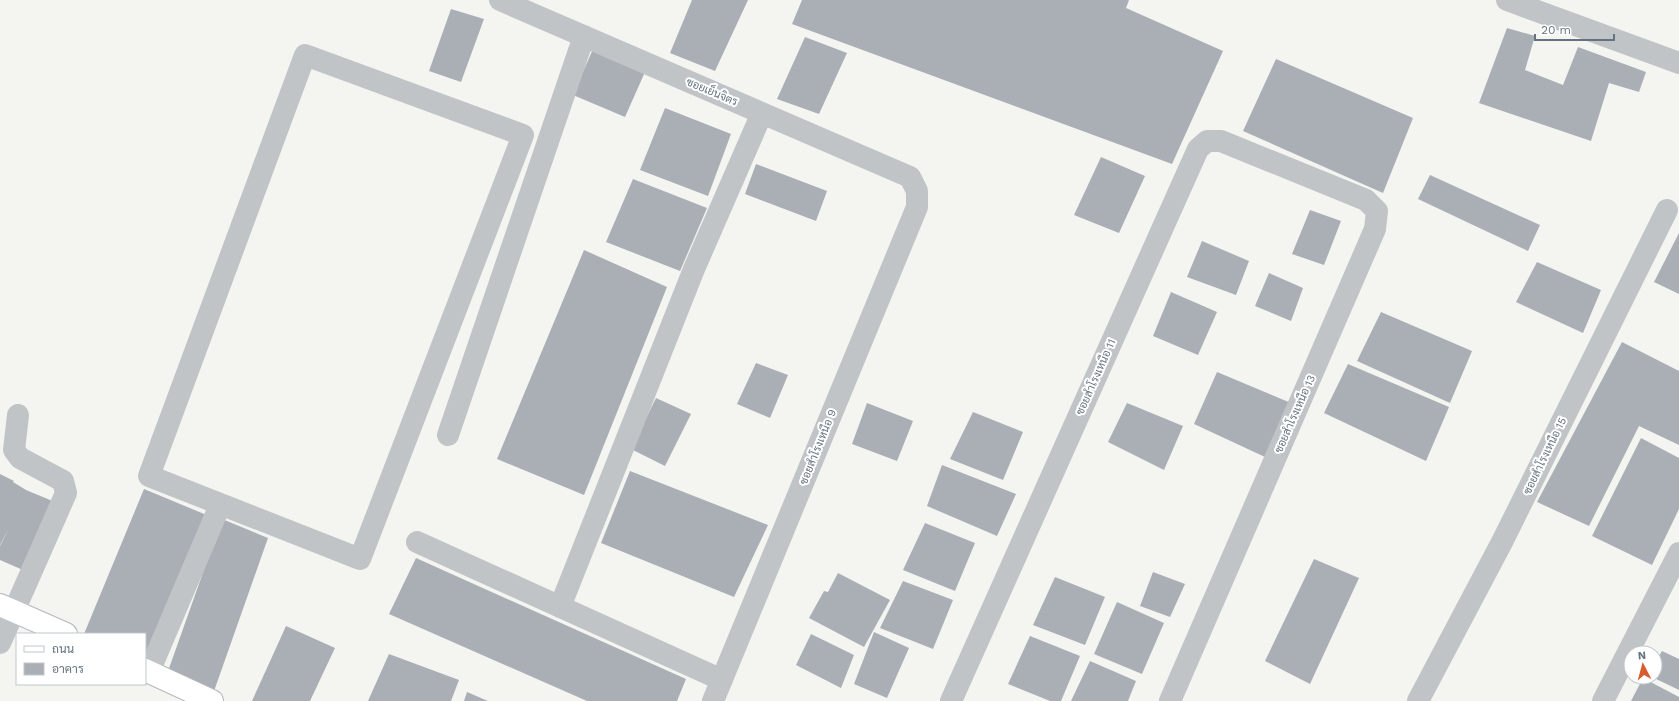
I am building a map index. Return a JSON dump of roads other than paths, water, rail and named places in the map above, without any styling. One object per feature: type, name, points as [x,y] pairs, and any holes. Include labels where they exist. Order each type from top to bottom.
[{"type":"main road","points":[[7,608],[64,633]]},
{"type":"main road","points":[[147,671],[212,701]]},
{"type":"street","name":"ซอยเย็นจิตร","points":[[500,0],[910,178],[917,191]]},
{"type":"street","points":[[1507,0],[1679,62]]},
{"type":"street","points":[[448,434],[584,36]]},
{"type":"street","points":[[305,55],[523,135],[360,559],[220,505],[149,476],[305,55]]},
{"type":"street","points":[[560,607],[694,269],[762,113]]},
{"type":"street","name":"ซอยสำโรงเหนือ 11","points":[[951,701],[1198,149],[1207,141],[1221,141],[1293,171]]},
{"type":"street","name":"ซอยสำโรงเหนือ 13","points":[[1170,701],[1375,229],[1377,211],[1366,200],[1293,171]]},
{"type":"street","name":"ซอยสำโรงเหนือ 9","points":[[713,701],[917,207],[917,191]]},
{"type":"street","name":"ซอยสำโรงเหนือ 15","points":[[1418,701],[1502,542],[1667,210]]},
{"type":"street","points":[[0,643],[7,608],[66,493],[62,481],[20,458],[14,450],[18,415]]},
{"type":"street","points":[[147,671],[220,505]]},
{"type":"street","points":[[417,542],[722,680]]},
{"type":"street","points":[[1603,701],[1679,553]]}]
